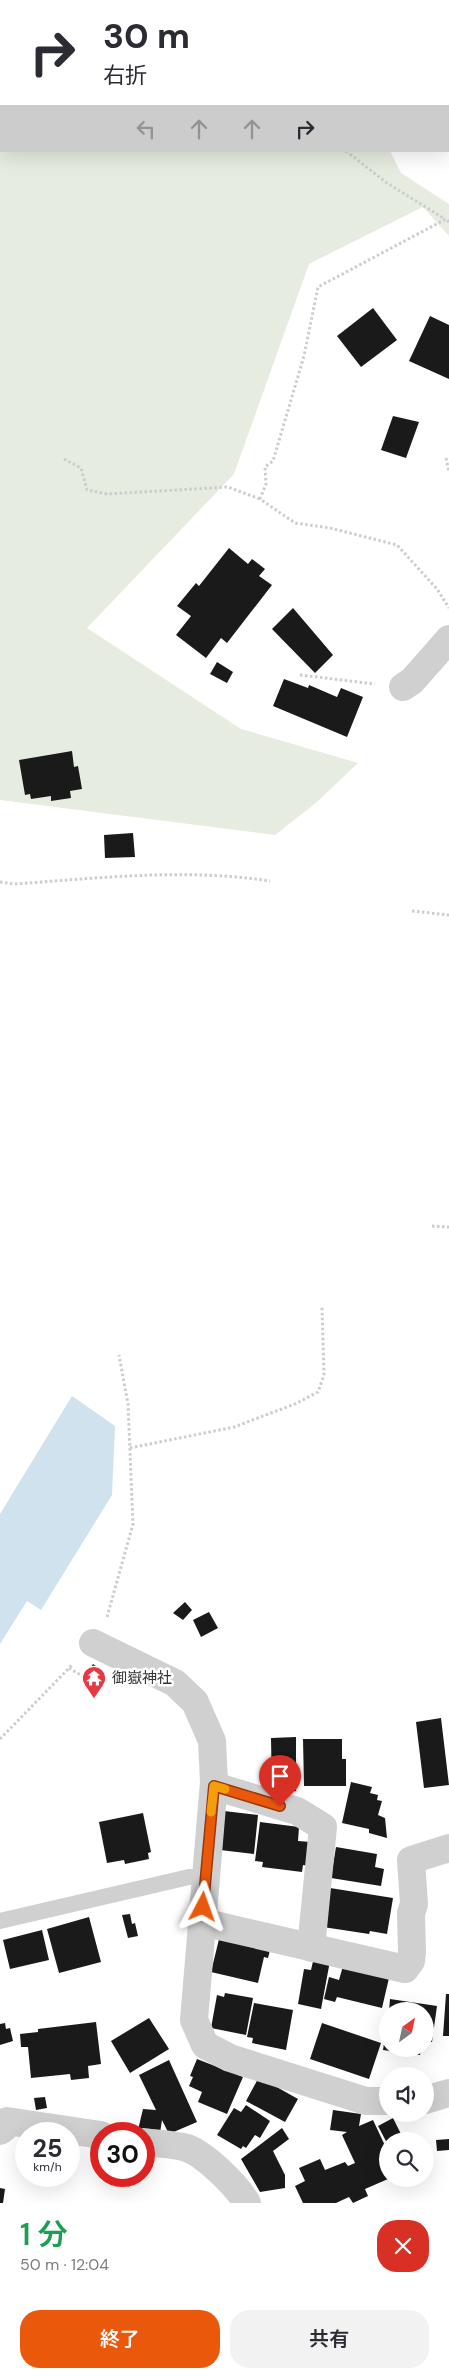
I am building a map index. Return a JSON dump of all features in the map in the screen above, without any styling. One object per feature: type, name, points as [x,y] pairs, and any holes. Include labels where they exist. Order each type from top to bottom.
[{"type":"street","points":[[403,687],[412,681],[449,639]]},
{"type":"street","points":[[93,1643],[175,1683],[195,1702],[212,1741],[214,1786],[194,2020],[205,2045],[230,2058],[366,2101],[379,2101]]},
{"type":"street","points":[[214,1786],[297,1811],[323,1826],[311,1948]]},
{"type":"street","points":[[202,1922],[405,1969],[411,1961],[412,1952],[411,1913],[414,1904],[412,1860],[449,1848]]},
{"type":"street","points":[[434,2097],[449,2093]]},
{"type":"street","points":[[0,2131],[4,2128],[6,2121],[90,2133]]},
{"type":"street","points":[[155,2144],[188,2148],[218,2170],[238,2189],[247,2203]]},
{"type":"lane","points":[[0,1921],[189,1877],[205,1877]]},
{"type":"path","points":[[347,152],[386,184],[447,221]]},
{"type":"path","points":[[260,499],[266,484],[265,466],[273,461],[304,356],[318,287],[447,221]]},
{"type":"path","points":[[446,458],[449,472]]},
{"type":"path","points":[[64,459],[81,468],[87,490],[101,493],[228,487],[260,499],[295,523],[330,528],[396,545],[437,589],[449,608]]},
{"type":"path","points":[[300,674],[403,687]]},
{"type":"path","points":[[0,882],[14,884],[152,874],[238,876],[270,882]]},
{"type":"path","points":[[412,911],[449,915]]},
{"type":"path","points":[[432,1226],[449,1227]]},
{"type":"path","points":[[130,1448],[234,1427],[295,1404],[318,1392],[324,1375],[322,1307]]},
{"type":"path","points":[[0,1739],[93,1643],[110,1610],[133,1524],[128,1404],[119,1355]]},
{"type":"path","points":[[69,1668],[89,1680],[92,1677]]},
{"type":"shaded area","points":[[0,152],[390,152],[401,173],[449,204],[449,236],[423,207],[309,264],[234,474],[87,628],[241,729],[358,763],[317,802],[275,835],[0,800]]},
{"type":"water","points":[[72,1396],[115,1426],[112,1495],[41,1610],[27,1601],[0,1644],[0,1514]]},
{"type":"building","points":[[373,308],[397,340],[361,367],[337,336]]},
{"type":"building","points":[[430,316],[449,325],[449,379],[409,361]]},
{"type":"building","points":[[393,416],[419,422],[406,458],[381,450]]},
{"type":"building","points":[[229,548],[248,564],[252,559],[265,569],[259,576],[272,585],[227,643],[221,638],[206,658],[176,635],[191,616],[177,606],[196,583],[199,586]]},
{"type":"building","points":[[293,608],[333,655],[315,673],[272,629]]},
{"type":"building","points":[[217,662],[233,672],[227,683],[210,674]]},
{"type":"building","points":[[284,679],[308,688],[309,685],[337,697],[341,688],[363,697],[347,737],[273,706]]},
{"type":"building","points":[[72,751],[74,767],[78,766],[82,789],[70,791],[71,798],[51,801],[51,796],[31,799],[30,794],[25,795],[19,760]]},
{"type":"building","points":[[133,833],[135,857],[105,858],[104,835]]},
{"type":"building","points":[[185,1602],[192,1610],[183,1620],[173,1613]]},
{"type":"building","points":[[209,1612],[218,1628],[201,1637],[193,1620]]},
{"type":"building","points":[[93,1664],[100,1669],[96,1676],[88,1671]]},
{"type":"building","points":[[441,1718],[449,1785],[424,1788],[416,1722]]},
{"type":"building","points":[[296,1737],[296,1791],[272,1791],[271,1738]]},
{"type":"building","points":[[303,1739],[342,1739],[342,1759],[346,1759],[346,1786],[304,1786]]},
{"type":"building","points":[[351,1782],[372,1787],[370,1793],[378,1795],[377,1800],[382,1801],[378,1815],[385,1818],[387,1838],[369,1833],[369,1829],[342,1823]]},
{"type":"building","points":[[224,1811],[258,1815],[254,1854],[220,1850]]},
{"type":"building","points":[[143,1813],[151,1852],[148,1853],[149,1859],[125,1864],[124,1860],[107,1863],[99,1822]]},
{"type":"building","points":[[260,1822],[299,1827],[298,1841],[311,1842],[308,1866],[303,1865],[302,1872],[262,1867],[263,1862],[255,1861]]},
{"type":"building","points":[[336,1847],[377,1854],[375,1867],[384,1869],[381,1886],[331,1878]]},
{"type":"building","points":[[330,1888],[393,1898],[387,1934],[370,1931],[369,1934],[323,1927]]},
{"type":"building","points":[[130,1914],[132,1924],[135,1923],[138,1936],[128,1938],[122,1915]]},
{"type":"building","points":[[89,1917],[101,1962],[59,1973],[47,1929]]},
{"type":"building","points":[[42,1930],[49,1960],[10,1969],[3,1940]]},
{"type":"building","points":[[220,1935],[271,1946],[268,1958],[264,1957],[258,1983],[211,1972]]},
{"type":"building","points":[[314,1957],[330,1961],[321,2009],[298,2004],[304,1969],[311,1970]]},
{"type":"building","points":[[343,1966],[389,1978],[383,2002],[379,2002],[379,2007],[337,1997],[335,2002],[324,1999],[329,1977],[339,1980]]},
{"type":"building","points":[[225,1993],[253,1998],[246,2035],[211,2028],[217,1995],[224,1997]]},
{"type":"building","points":[[446,1994],[449,1994],[449,2036],[443,2036]]},
{"type":"building","points":[[390,1999],[410,2002],[390,2002]]},
{"type":"building","points":[[254,2003],[293,2010],[286,2050],[252,2043],[253,2038],[247,2037]]},
{"type":"building","points":[[434,2006],[437,2006],[434,2028]]},
{"type":"building","points":[[149,2018],[169,2049],[130,2073],[111,2041]]},
{"type":"building","points":[[96,2022],[101,2064],[88,2066],[89,2078],[71,2080],[70,2074],[31,2078],[28,2047],[21,2047],[20,2034],[38,2032],[38,2029]]},
{"type":"building","points":[[5,2023],[6,2029],[10,2028],[13,2041],[0,2045],[0,2024]]},
{"type":"building","points":[[322,2023],[379,2042],[379,2049],[369,2079],[310,2059]]},
{"type":"building","points":[[197,2059],[243,2077],[227,2114],[198,2102],[202,2092],[189,2086],[193,2077],[190,2076]]},
{"type":"building","points":[[169,2060],[197,2122],[169,2134],[162,2120],[160,2133],[155,2132],[155,2122],[140,2122],[143,2109],[156,2110],[139,2075]]},
{"type":"building","points":[[259,2077],[298,2099],[285,2122],[246,2101]]},
{"type":"building","points":[[45,2097],[47,2108],[36,2110],[34,2098]]},
{"type":"building","points":[[246,2105],[270,2121],[260,2138],[255,2135],[246,2148],[243,2146],[241,2149],[217,2135],[234,2108],[241,2112]]},
{"type":"building","points":[[333,2110],[361,2114],[359,2126],[373,2120],[379,2133],[379,2183],[365,2189],[368,2196],[353,2203],[349,2197],[336,2203],[303,2203],[295,2186],[305,2181],[299,2168],[320,2159],[325,2170],[345,2162],[348,2166],[355,2163],[342,2135],[347,2132],[330,2130]]},
{"type":"building","points":[[386,2122],[395,2122],[400,2132],[381,2132],[378,2126]]},
{"type":"building","points":[[282,2128],[289,2139],[273,2151],[285,2175],[285,2188],[260,2192],[241,2159]]},
{"type":"building","points":[[449,2139],[449,2150],[437,2151],[436,2140]]},
{"type":"building","points":[[0,2188],[5,2189],[3,2203],[0,2203]]},
{"type":"slow traffic","points":[[211,1812],[214,1786],[225,1789]]},
{"type":"place","name":"御嶽神社","points":[[94,1699]]},
{"type":"route","points":[[203,1907],[214,1786],[280,1806]]}]
